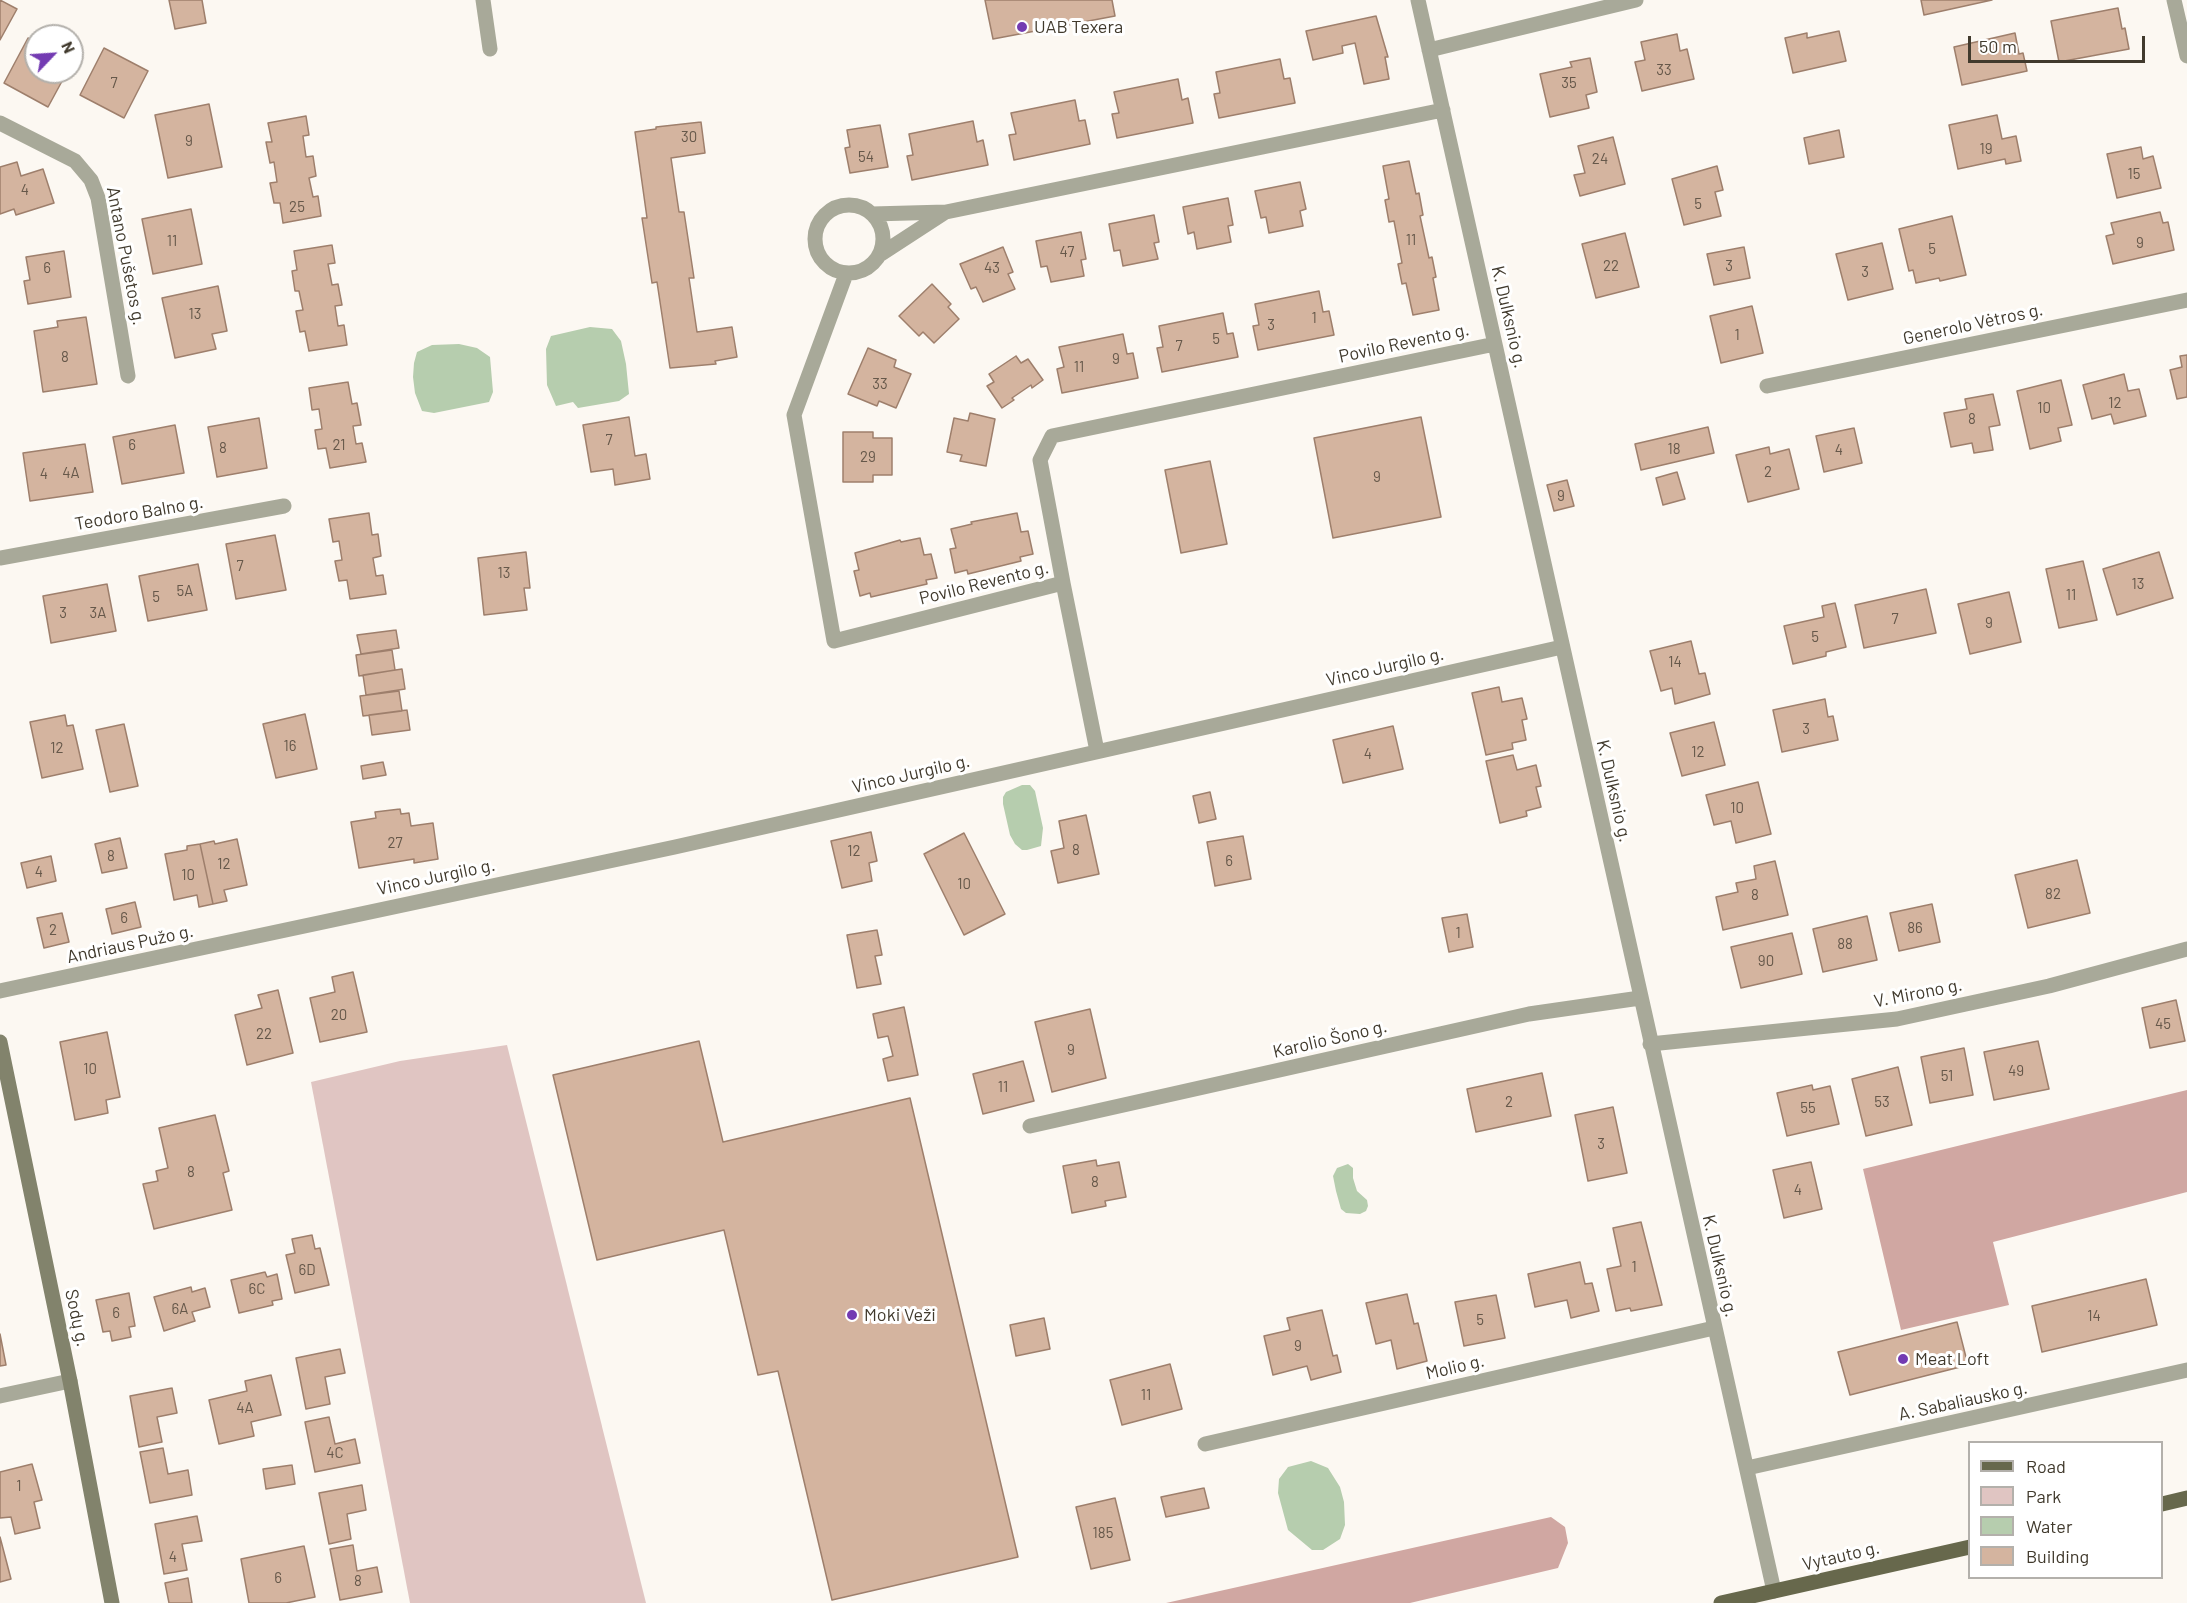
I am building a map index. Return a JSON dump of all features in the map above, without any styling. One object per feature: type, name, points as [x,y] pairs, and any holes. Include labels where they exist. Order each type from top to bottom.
[{"type":"main road","name":"Sodų g.","points":[[0,1042],[70,1381],[112,1603]]},
{"type":"main road","points":[[2163,1504],[2187,1498]]},
{"type":"main road","name":"Vytauto g.","points":[[1721,1603],[1968,1547]]},
{"type":"street","points":[[483,0],[490,49]]},
{"type":"street","name":"K. Dulksnio g.","points":[[1418,0],[1774,1591]]},
{"type":"street","points":[[1429,50],[1636,0]]},
{"type":"street","points":[[2174,0],[2187,56]]},
{"type":"street","points":[[872,214],[946,212],[1443,110]]},
{"type":"street","name":"Antano Pušetos g.","points":[[0,123],[75,161],[91,180],[98,198],[128,376]]},
{"type":"street","points":[[853,205],[863,208],[879,222],[883,232],[880,254],[875,263],[856,273],[846,274],[835,271],[819,257],[815,236],[818,225],[824,216],[842,206],[853,205]]},
{"type":"street","points":[[880,254],[946,212]]},
{"type":"street","name":"Povilo Revento g.","points":[[846,274],[794,416],[834,640],[1063,583],[1040,460],[1052,436],[1495,344]]},
{"type":"street","name":"Generolo Vėtros g.","points":[[1767,386],[2187,300]]},
{"type":"street","name":"Teodoro Balno g.","points":[[0,558],[284,506]]},
{"type":"street","points":[[1063,583],[1097,751]]},
{"type":"street","name":"Vinco Jurgilo g.","points":[[267,935],[675,847],[1562,646]]},
{"type":"street","name":"Andriaus Pužo g.","points":[[0,991],[267,935]]},
{"type":"street","name":"V. Mirono g.","points":[[1650,1044],[1897,1019],[2049,986],[2187,949]]},
{"type":"street","name":"Karolio Šono g.","points":[[1030,1126],[1529,1014],[1640,998]]},
{"type":"street","name":"Molio g.","points":[[1205,1444],[1714,1328]]},
{"type":"street","name":"A. Sabaliausko g.","points":[[1747,1468],[2187,1370]]},
{"type":"street","points":[[0,1396],[70,1381]]},
{"type":"green space","points":[[507,1045],[646,1603],[410,1603],[311,1082],[400,1061]]},
{"type":"shaded area","points":[[2187,1090],[2187,1192],[1993,1242],[2009,1305],[1901,1330],[1863,1169]]},
{"type":"shaded area","points":[[1551,1517],[1565,1527],[1568,1543],[1558,1568],[1410,1603],[1166,1603]]},
{"type":"water","points":[[590,327],[612,329],[621,341],[629,394],[619,401],[578,408],[573,402],[556,406],[547,385],[546,349],[551,336]]},
{"type":"water","points":[[459,344],[477,348],[490,357],[493,392],[489,402],[434,413],[422,411],[415,393],[413,377],[417,352],[432,345]]},
{"type":"water","points":[[1022,785],[1030,785],[1035,791],[1043,828],[1041,846],[1027,850],[1022,850],[1015,844],[1010,835],[1003,804],[1006,792]]},
{"type":"water","points":[[1348,1164],[1353,1168],[1357,1191],[1367,1200],[1366,1211],[1360,1214],[1346,1213],[1341,1209],[1336,1191],[1333,1176],[1337,1168]]},
{"type":"water","points":[[1311,1461],[1328,1468],[1340,1487],[1344,1502],[1345,1525],[1340,1539],[1323,1550],[1312,1550],[1288,1530],[1278,1493],[1279,1479],[1288,1467]]},
{"type":"building","points":[[0,0],[17,9],[0,40]]},
{"type":"building","points":[[169,0],[202,0],[206,23],[175,29]]},
{"type":"building","name":"UAB Texera","points":[[985,0],[1112,0],[1115,16],[993,39]]},
{"type":"building","points":[[1921,0],[1992,0],[1924,15]]},
{"type":"building","points":[[2118,8],[2129,49],[2059,62],[2051,21]]},
{"type":"building","points":[[1376,16],[1388,57],[1385,57],[1389,79],[1364,84],[1355,43],[1342,46],[1343,53],[1313,60],[1306,31]]},
{"type":"building","points":[[1839,31],[1846,61],[1793,73],[1785,38],[1807,33],[1807,38]]},
{"type":"building","points":[[2015,33],[2019,54],[2023,53],[2027,71],[1962,85],[1954,47]]},
{"type":"building","points":[[1677,34],[1680,51],[1687,49],[1694,79],[1642,91],[1635,62],[1645,60],[1641,42]]},
{"type":"building","points":[[24,46],[24,84],[60,84],[48,107],[4,83]]},
{"type":"building","points":[[104,48],[148,71],[124,118],[80,95]]},
{"type":"building","points":[[1590,58],[1597,92],[1586,95],[1589,108],[1550,117],[1540,74],[1572,67],[1570,62]]},
{"type":"building","points":[[1280,59],[1284,79],[1290,78],[1295,103],[1219,118],[1214,94],[1220,93],[1216,72]]},
{"type":"building","points":[[1178,79],[1182,100],[1188,98],[1193,123],[1117,138],[1112,114],[1119,113],[1114,92]]},
{"type":"building","points":[[1075,100],[1079,121],[1085,120],[1090,144],[1014,160],[1009,135],[1016,134],[1011,113]]},
{"type":"building","points":[[209,104],[222,167],[168,178],[155,115]]},
{"type":"building","points":[[1997,115],[2002,139],[2016,136],[2021,161],[2006,164],[2005,159],[1958,169],[1949,125]]},
{"type":"building","points":[[306,116],[309,135],[303,136],[306,157],[313,156],[316,176],[309,178],[313,197],[318,196],[321,216],[283,223],[280,203],[274,203],[270,183],[277,182],[274,162],[270,163],[266,142],[272,142],[268,123]]},
{"type":"building","points":[[973,121],[977,142],[983,140],[988,165],[912,180],[907,156],[913,155],[909,134]]},
{"type":"building","points":[[701,122],[705,153],[671,158],[679,212],[684,212],[694,278],[689,278],[697,332],[732,327],[737,357],[715,361],[716,364],[670,368],[657,282],[652,283],[642,218],[647,218],[635,132]]},
{"type":"building","points":[[880,125],[888,167],[850,173],[845,148],[850,147],[847,130]]},
{"type":"building","points":[[1839,130],[1844,157],[1809,164],[1804,138]]},
{"type":"building","points":[[1613,137],[1625,184],[1580,196],[1574,175],[1585,173],[1578,146]]},
{"type":"building","points":[[2141,147],[2143,159],[2153,156],[2161,188],[2117,198],[2107,154]]},
{"type":"building","points":[[1409,161],[1416,194],[1419,193],[1423,215],[1420,216],[1429,258],[1432,257],[1439,310],[1413,315],[1406,283],[1402,284],[1398,264],[1402,263],[1394,221],[1389,222],[1385,200],[1389,199],[1383,166]]},
{"type":"building","points":[[17,162],[21,176],[43,169],[54,203],[16,215],[14,209],[0,214],[0,167]]},
{"type":"building","points":[[1717,166],[1723,190],[1715,192],[1721,216],[1684,225],[1672,179]]},
{"type":"building","points":[[1300,182],[1306,209],[1300,211],[1303,226],[1269,233],[1266,217],[1261,218],[1255,191]]},
{"type":"building","points":[[1228,198],[1233,225],[1228,226],[1231,242],[1197,249],[1194,232],[1188,234],[1183,207]]},
{"type":"building","points":[[191,209],[202,264],[153,274],[142,219]]},
{"type":"building","points":[[2160,212],[2163,223],[2168,222],[2174,250],[2113,264],[2106,236],[2114,234],[2111,223]]},
{"type":"building","points":[[1154,215],[1159,242],[1154,243],[1158,259],[1123,266],[1120,250],[1114,251],[1109,224]]},
{"type":"building","points":[[1952,216],[1966,275],[1940,281],[1939,278],[1916,283],[1913,270],[1909,271],[1899,229]]},
{"type":"building","points":[[1081,232],[1086,259],[1081,260],[1084,276],[1051,282],[1047,266],[1041,267],[1036,241]]},
{"type":"building","points":[[1625,233],[1639,287],[1596,298],[1582,244]]},
{"type":"building","points":[[1882,243],[1893,289],[1848,300],[1836,254]]},
{"type":"building","points":[[332,245],[335,263],[328,264],[332,285],[338,284],[342,305],[335,306],[338,326],[344,325],[347,345],[309,351],[305,331],[300,332],[296,311],[303,310],[299,291],[295,291],[292,271],[297,270],[294,251]]},
{"type":"building","points":[[1003,247],[1013,272],[1008,274],[1015,289],[983,302],[976,287],[971,289],[960,264]]},
{"type":"building","points":[[1744,247],[1750,278],[1714,285],[1707,254]]},
{"type":"building","points":[[64,251],[71,297],[28,304],[24,281],[30,280],[26,257]]},
{"type":"building","points":[[932,284],[951,304],[948,307],[959,319],[934,343],[923,332],[919,336],[899,316]]},
{"type":"building","points":[[218,286],[227,331],[212,334],[216,349],[175,358],[162,298]]},
{"type":"building","points":[[1319,291],[1323,312],[1329,311],[1334,335],[1258,350],[1253,326],[1259,325],[1255,304]]},
{"type":"building","points":[[1752,306],[1763,353],[1721,363],[1710,316]]},
{"type":"building","points":[[1223,313],[1227,334],[1233,333],[1238,357],[1162,372],[1157,348],[1163,347],[1159,326]]},
{"type":"building","points":[[86,317],[97,384],[43,392],[34,331],[58,327],[57,321]]},
{"type":"building","points":[[1123,334],[1127,354],[1133,353],[1138,378],[1062,393],[1057,369],[1064,367],[1059,347]]},
{"type":"building","points":[[868,348],[896,360],[894,367],[911,374],[896,408],[879,401],[877,406],[848,394]]},
{"type":"building","points":[[2187,355],[2187,397],[2177,399],[2170,370],[2182,367],[2180,356]]},
{"type":"building","points":[[1016,356],[1021,363],[1028,359],[1043,380],[1032,388],[1031,385],[1002,408],[987,386],[994,382],[989,374]]},
{"type":"building","points":[[2124,374],[2128,391],[2139,389],[2146,416],[2114,424],[2111,414],[2092,419],[2083,385]]},
{"type":"building","points":[[2061,380],[2072,425],[2058,428],[2061,441],[2030,449],[2017,391]]},
{"type":"building","points":[[348,382],[352,404],[357,403],[361,425],[353,426],[356,444],[362,443],[366,462],[330,468],[326,448],[318,449],[315,430],[322,429],[319,409],[312,410],[309,388]]},
{"type":"building","points":[[1993,394],[2000,425],[1989,427],[1993,450],[1974,453],[1972,443],[1951,447],[1944,413],[1967,409],[1965,399]]},
{"type":"building","points":[[970,413],[995,419],[986,466],[960,461],[962,455],[947,452],[954,418],[968,421]]},
{"type":"building","points":[[629,417],[635,456],[646,454],[650,479],[615,485],[613,469],[591,472],[583,425]]},
{"type":"building","points":[[1421,417],[1441,517],[1333,538],[1314,438]]},
{"type":"building","points":[[259,418],[267,468],[217,477],[208,427]]},
{"type":"building","points":[[175,425],[184,473],[122,484],[113,437]]},
{"type":"building","points":[[1708,427],[1714,453],[1641,470],[1635,444]]},
{"type":"building","points":[[1854,428],[1862,463],[1824,472],[1816,436]]},
{"type":"building","points":[[843,432],[873,432],[873,438],[892,438],[892,475],[873,475],[873,482],[843,482]]},
{"type":"building","points":[[85,444],[93,492],[30,501],[23,453]]},
{"type":"building","points":[[1769,447],[1770,454],[1789,449],[1799,489],[1748,502],[1736,455]]},
{"type":"building","points":[[1210,461],[1227,544],[1181,553],[1165,470]]},
{"type":"building","points":[[1677,472],[1685,499],[1663,505],[1656,478]]},
{"type":"building","points":[[1567,480],[1574,506],[1554,511],[1547,485]]},
{"type":"building","points":[[369,513],[372,535],[378,534],[381,556],[373,558],[376,576],[383,575],[386,594],[350,599],[347,580],[339,581],[335,561],[342,560],[339,541],[333,542],[329,519]]},
{"type":"building","points":[[1017,513],[1021,532],[1028,531],[1033,554],[1020,557],[1021,561],[968,574],[967,570],[955,573],[950,549],[956,548],[951,529],[972,524],[971,522]]},
{"type":"building","points":[[275,535],[286,590],[236,599],[226,544]]},
{"type":"building","points":[[920,538],[924,555],[931,554],[937,578],[926,580],[927,584],[871,597],[870,593],[860,596],[854,571],[859,570],[855,553],[900,540],[901,542]]},
{"type":"building","points":[[526,552],[530,588],[524,588],[527,610],[484,615],[478,558]]},
{"type":"building","points":[[2159,552],[2173,598],[2117,615],[2103,569]]},
{"type":"building","points":[[2083,561],[2097,620],[2059,628],[2046,569]]},
{"type":"building","points":[[198,564],[207,610],[148,621],[139,576]]},
{"type":"building","points":[[107,584],[116,631],[51,643],[43,596]]},
{"type":"building","points":[[1926,589],[1936,633],[1864,648],[1855,605]]},
{"type":"building","points":[[2009,592],[2021,642],[1970,654],[1958,604]]},
{"type":"building","points":[[1835,603],[1846,647],[1826,652],[1826,656],[1793,664],[1784,626],[1824,617],[1822,606]]},
{"type":"building","points":[[396,630],[399,648],[361,654],[357,635]]},
{"type":"building","points":[[1691,641],[1699,674],[1705,673],[1710,694],[1675,704],[1672,688],[1661,691],[1650,651]]},
{"type":"building","points":[[392,650],[395,670],[359,676],[356,655]]},
{"type":"building","points":[[402,669],[405,689],[366,695],[363,675]]},
{"type":"building","points":[[1499,687],[1502,702],[1522,698],[1527,719],[1522,720],[1526,740],[1512,743],[1513,749],[1486,755],[1472,693]]},
{"type":"building","points":[[399,691],[402,711],[363,716],[360,696]]},
{"type":"building","points":[[1825,699],[1828,717],[1833,716],[1838,740],[1782,752],[1773,710]]},
{"type":"building","points":[[407,710],[410,730],[372,735],[369,715]]},
{"type":"building","points":[[305,714],[317,769],[276,778],[263,724]]},
{"type":"building","points":[[65,715],[67,726],[73,725],[83,769],[42,778],[30,722]]},
{"type":"building","points":[[1714,722],[1725,765],[1682,776],[1670,733]]},
{"type":"building","points":[[124,724],[138,786],[110,792],[96,730]]},
{"type":"building","points":[[1393,726],[1403,769],[1343,783],[1333,740]]},
{"type":"building","points":[[1513,755],[1517,770],[1536,765],[1541,786],[1536,787],[1541,807],[1526,811],[1527,816],[1500,823],[1486,761]]},
{"type":"building","points":[[383,762],[386,775],[363,779],[361,766]]},
{"type":"building","points":[[1758,782],[1771,834],[1736,843],[1731,821],[1714,825],[1706,795]]},
{"type":"building","points":[[1210,792],[1216,819],[1199,823],[1193,796]]},
{"type":"building","points":[[400,809],[401,814],[409,813],[411,826],[433,823],[438,859],[414,863],[414,859],[359,868],[351,822],[376,818],[375,812]]},
{"type":"building","points":[[1086,815],[1099,874],[1058,883],[1051,851],[1064,848],[1059,821]]},
{"type":"building","points":[[871,832],[877,861],[869,863],[872,881],[842,888],[831,841]]},
{"type":"building","points":[[964,833],[1005,914],[964,935],[924,854]]},
{"type":"building","points":[[1243,836],[1251,879],[1215,886],[1207,842]]},
{"type":"building","points":[[120,838],[127,868],[102,873],[95,844]]},
{"type":"building","points":[[237,839],[247,885],[224,890],[227,901],[213,904],[200,844],[214,841],[215,844]]},
{"type":"building","points":[[200,844],[213,904],[199,907],[197,895],[174,900],[165,854],[187,850],[187,846]]},
{"type":"building","points":[[51,856],[56,881],[27,888],[21,863]]},
{"type":"building","points":[[2077,860],[2090,913],[2028,928],[2015,875]]},
{"type":"building","points":[[1775,861],[1788,915],[1723,930],[1716,897],[1738,892],[1736,883],[1756,879],[1754,866]]},
{"type":"building","points":[[135,902],[141,927],[112,934],[106,909]]},
{"type":"building","points":[[1932,904],[1940,942],[1899,951],[1890,913]]},
{"type":"building","points":[[62,913],[69,942],[44,948],[37,918]]},
{"type":"building","points":[[1467,914],[1473,947],[1449,952],[1442,918]]},
{"type":"building","points":[[1867,916],[1877,960],[1823,972],[1813,929]]},
{"type":"building","points":[[877,930],[882,955],[875,956],[881,984],[857,988],[847,935]]},
{"type":"building","points":[[1792,933],[1802,974],[1741,988],[1731,947]]},
{"type":"building","points":[[353,972],[367,1032],[320,1042],[310,998],[335,992],[332,977]]},
{"type":"building","points":[[278,990],[293,1053],[247,1065],[235,1015],[262,1008],[258,995]]},
{"type":"building","points":[[2176,1000],[2185,1041],[2150,1048],[2142,1008]]},
{"type":"building","points":[[904,1007],[918,1075],[888,1081],[883,1059],[893,1056],[888,1036],[878,1038],[873,1014]]},
{"type":"building","points":[[1090,1009],[1106,1078],[1052,1092],[1035,1022]]},
{"type":"building","points":[[107,1032],[120,1097],[106,1100],[108,1113],[75,1120],[60,1042]]},
{"type":"building","name":"Moki Veži","points":[[699,1041],[723,1142],[910,1098],[1018,1557],[832,1600],[778,1371],[758,1375],[724,1230],[597,1260],[553,1075]]},
{"type":"building","points":[[2038,1041],[2049,1089],[1994,1100],[1984,1052]]},
{"type":"building","points":[[1964,1048],[1973,1095],[1930,1103],[1921,1057]]},
{"type":"building","points":[[1023,1061],[1034,1101],[983,1114],[973,1074]]},
{"type":"building","points":[[1898,1067],[1912,1125],[1866,1136],[1852,1079]]},
{"type":"building","points":[[1542,1073],[1551,1116],[1476,1132],[1467,1089]]},
{"type":"building","points":[[1812,1085],[1813,1090],[1830,1086],[1839,1124],[1787,1136],[1777,1093]]},
{"type":"building","points":[[1613,1107],[1627,1173],[1588,1181],[1575,1115]]},
{"type":"building","points":[[215,1115],[229,1171],[223,1173],[232,1210],[154,1229],[143,1184],[158,1181],[156,1171],[168,1168],[159,1128]]},
{"type":"building","points":[[1096,1160],[1097,1166],[1119,1162],[1126,1197],[1105,1201],[1106,1206],[1072,1213],[1063,1166]]},
{"type":"building","points":[[1811,1162],[1822,1209],[1784,1218],[1773,1170]]},
{"type":"building","points":[[1641,1222],[1662,1305],[1631,1311],[1630,1308],[1616,1311],[1607,1269],[1621,1266],[1613,1228]]},
{"type":"building","points":[[312,1235],[315,1249],[320,1248],[329,1285],[295,1293],[286,1255],[295,1253],[292,1239]]},
{"type":"building","points":[[1580,1262],[1585,1284],[1592,1283],[1599,1311],[1571,1318],[1567,1300],[1535,1307],[1528,1274]]},
{"type":"building","points":[[265,1272],[267,1277],[277,1274],[282,1299],[272,1301],[273,1305],[239,1313],[231,1280]]},
{"type":"building","points":[[2146,1279],[2157,1325],[2042,1352],[2032,1306]]},
{"type":"building","points":[[191,1287],[192,1292],[205,1288],[210,1307],[192,1312],[195,1321],[164,1331],[154,1297]]},
{"type":"building","points":[[129,1293],[135,1326],[129,1327],[131,1337],[112,1341],[110,1331],[103,1332],[96,1300]]},
{"type":"building","points":[[1407,1294],[1414,1324],[1418,1323],[1427,1361],[1397,1369],[1391,1340],[1376,1344],[1366,1303]]},
{"type":"building","points":[[1496,1295],[1505,1338],[1464,1346],[1455,1302]]},
{"type":"building","points":[[1322,1310],[1333,1356],[1337,1355],[1341,1372],[1311,1380],[1307,1366],[1273,1375],[1264,1336],[1290,1330],[1287,1318]]},
{"type":"building","points":[[1044,1318],[1050,1349],[1016,1356],[1010,1325]]},
{"type":"building","name":"Meat Loft","points":[[1957,1322],[1968,1365],[1850,1395],[1838,1352]]},
{"type":"building","points":[[0,1334],[6,1365],[0,1366]]},
{"type":"building","points":[[340,1349],[345,1373],[325,1377],[330,1404],[306,1409],[296,1358]]},
{"type":"building","points":[[1170,1364],[1182,1409],[1122,1425],[1110,1380]]},
{"type":"building","points":[[271,1375],[281,1415],[251,1422],[254,1436],[219,1444],[209,1400],[247,1391],[245,1381]]},
{"type":"building","points":[[172,1388],[177,1413],[157,1417],[162,1442],[139,1447],[130,1396]]},
{"type":"building","points":[[329,1417],[335,1444],[355,1439],[360,1463],[315,1472],[305,1422]]},
{"type":"building","points":[[163,1448],[168,1474],[188,1470],[192,1495],[150,1503],[140,1452]]},
{"type":"building","points":[[32,1464],[42,1500],[34,1502],[40,1528],[15,1534],[11,1517],[0,1518],[0,1472]]},
{"type":"building","points":[[292,1465],[295,1484],[266,1489],[263,1469]]},
{"type":"building","points":[[362,1485],[366,1510],[347,1514],[351,1539],[329,1544],[319,1493]]},
{"type":"building","points":[[1204,1488],[1209,1508],[1166,1517],[1161,1497]]},
{"type":"building","points":[[1115,1498],[1130,1560],[1091,1569],[1076,1507]]},
{"type":"building","points":[[197,1516],[202,1541],[182,1544],[187,1570],[164,1574],[155,1524]]},
{"type":"building","points":[[0,1537],[11,1579],[0,1582]]},
{"type":"building","points":[[353,1545],[357,1571],[377,1567],[382,1592],[340,1600],[330,1549]]},
{"type":"building","points":[[304,1546],[315,1597],[286,1603],[249,1603],[241,1559]]},
{"type":"building","points":[[188,1578],[192,1603],[169,1603],[165,1583]]},
{"type":"place","name":"UAB Texera","points":[[1022,27]]},
{"type":"place","name":"Moki Veži","points":[[852,1315]]},
{"type":"place","name":"Meat Loft","points":[[1903,1359]]}]
